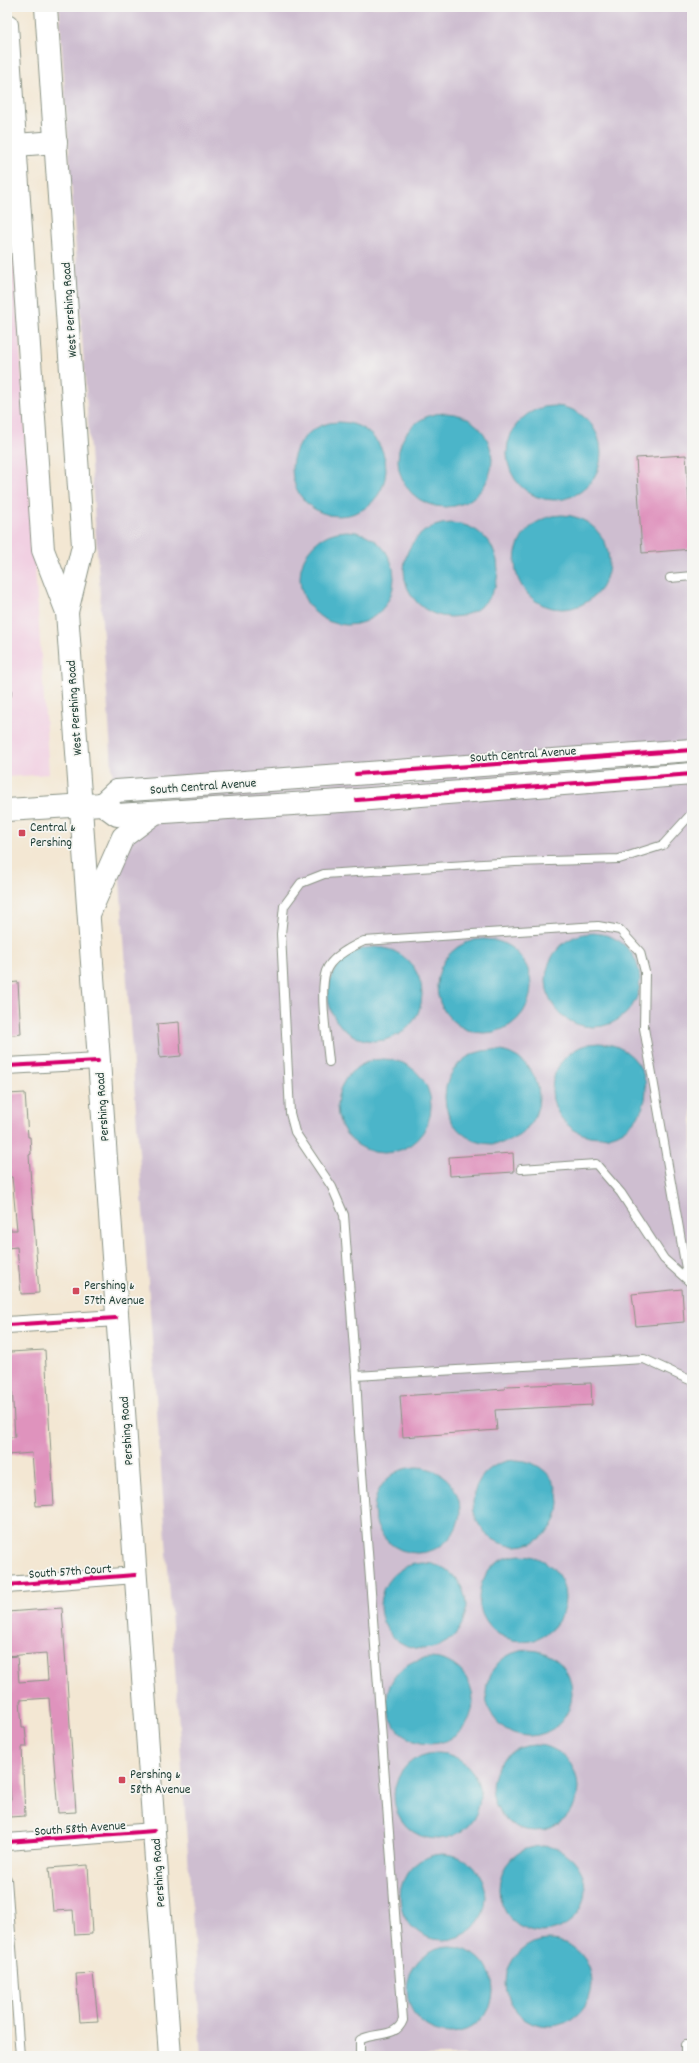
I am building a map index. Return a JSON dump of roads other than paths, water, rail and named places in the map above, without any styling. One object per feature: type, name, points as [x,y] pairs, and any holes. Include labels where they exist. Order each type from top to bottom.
[{"type":"main road","name":"West Pershing Road","points":[[46,7],[83,546],[66,612]]},
{"type":"main road","name":"West Pershing Road","points":[[7,25],[43,550],[66,612],[80,805]]},
{"type":"main road","points":[[16,145],[56,142]]},
{"type":"main road","name":"South Central Avenue","points":[[692,750],[116,791],[102,804],[117,815],[357,800],[692,774]]},
{"type":"main road","points":[[7,810],[102,804]]},
{"type":"main road","name":"Pershing Road","points":[[80,805],[170,2056]]},
{"type":"main road","points":[[87,917],[123,837],[155,813]]},
{"type":"street","points":[[7,1066],[98,1061]]},
{"type":"street","points":[[7,1325],[116,1318]]},
{"type":"street","name":"South 57th Court","points":[[7,1585],[135,1575]]},
{"type":"street","name":"South 58th Avenue","points":[[7,1842],[154,1831]]},
{"type":"lane","points":[[670,578],[692,576]]},
{"type":"lane","points":[[7,683],[7,694]]},
{"type":"lane","points":[[360,2056],[360,2040],[367,2036],[393,2032],[398,2029],[403,2020],[344,1215],[332,1187],[295,1132],[290,1113],[281,934],[284,906],[301,883],[324,874],[514,862],[619,859],[663,845],[692,813]]},
{"type":"lane","points":[[329,1062],[324,987],[326,970],[344,950],[364,941],[598,926],[620,930],[640,952],[645,972],[644,1028],[690,1282]]},
{"type":"lane","points":[[521,1169],[596,1164],[621,1193],[664,1259],[690,1282]]},
{"type":"lane","points":[[356,1376],[644,1359],[692,1381]]},
{"type":"lane","points":[[7,1879],[10,1973],[20,2056]]},
{"type":"lane","points":[[685,2056],[684,2045],[692,2045]]},
{"type":"water","points":[[554,406],[572,410],[587,420],[597,435],[601,453],[597,471],[587,486],[572,496],[554,500],[536,496],[521,486],[511,471],[507,453],[511,435],[521,420],[536,410]]},
{"type":"water","points":[[445,413],[463,417],[478,427],[488,442],[492,460],[488,478],[478,493],[463,503],[445,507],[427,503],[412,493],[402,478],[398,460],[402,442],[412,427],[427,417]]},
{"type":"water","points":[[339,422],[357,426],[372,436],[382,451],[386,469],[382,487],[372,502],[357,512],[339,516],[321,512],[306,502],[296,487],[292,469],[296,451],[306,436],[321,426]]},
{"type":"water","points":[[562,515],[580,519],[595,529],[605,544],[609,562],[605,580],[595,595],[580,605],[562,609],[544,605],[529,595],[519,580],[515,562],[519,544],[529,529],[544,519]]},
{"type":"water","points":[[451,523],[469,527],[484,537],[494,552],[498,570],[494,588],[484,603],[469,613],[451,617],[433,613],[418,603],[408,588],[404,570],[408,552],[418,537],[433,527]]},
{"type":"water","points":[[347,531],[365,535],[380,545],[390,560],[394,578],[390,596],[380,611],[365,621],[347,625],[329,621],[314,611],[304,596],[300,578],[304,560],[314,545],[329,535]]},
{"type":"water","points":[[593,933],[611,937],[626,947],[636,962],[640,980],[636,998],[626,1013],[611,1023],[593,1027],[575,1023],[560,1013],[550,998],[546,980],[550,962],[560,947],[575,937]]},
{"type":"water","points":[[484,939],[502,943],[517,953],[527,968],[531,986],[527,1004],[517,1019],[502,1029],[484,1033],[466,1029],[451,1019],[441,1004],[437,986],[441,968],[451,953],[466,943]]},
{"type":"water","points":[[375,947],[393,951],[408,961],[418,976],[422,994],[418,1012],[408,1027],[393,1037],[375,1041],[357,1037],[342,1027],[332,1012],[328,994],[332,976],[342,961],[357,951]]},
{"type":"water","points":[[599,1043],[617,1047],[632,1057],[642,1072],[646,1090],[642,1108],[632,1123],[617,1133],[599,1137],[581,1133],[566,1123],[556,1108],[552,1090],[556,1072],[566,1057],[581,1047]]},
{"type":"water","points":[[492,1050],[510,1054],[525,1064],[535,1079],[539,1097],[535,1115],[525,1130],[510,1140],[492,1144],[474,1140],[459,1130],[449,1115],[445,1097],[449,1079],[459,1064],[474,1054]]},
{"type":"water","points":[[384,1059],[402,1063],[417,1073],[427,1088],[431,1106],[427,1124],[417,1139],[402,1149],[384,1153],[366,1149],[351,1139],[341,1124],[337,1106],[341,1088],[351,1073],[366,1063]]},
{"type":"water","points":[[516,1460],[532,1463],[540,1467],[552,1479],[556,1487],[559,1503],[556,1519],[552,1527],[540,1539],[532,1543],[516,1546],[500,1543],[492,1539],[480,1527],[476,1519],[473,1503],[476,1487],[480,1479],[492,1467],[500,1463]]},
{"type":"water","points":[[417,1467],[433,1470],[441,1474],[453,1486],[457,1494],[460,1510],[457,1526],[453,1534],[441,1546],[433,1550],[417,1553],[401,1550],[393,1546],[381,1534],[377,1526],[374,1510],[377,1494],[381,1486],[393,1474],[401,1470]]},
{"type":"water","points":[[522,1555],[539,1558],[553,1567],[562,1581],[565,1598],[562,1615],[553,1629],[539,1638],[522,1641],[505,1638],[491,1629],[482,1615],[479,1598],[482,1581],[491,1567],[505,1558]]},
{"type":"water","points":[[423,1563],[440,1566],[447,1570],[459,1582],[463,1589],[466,1606],[463,1623],[459,1630],[447,1642],[440,1646],[423,1649],[406,1646],[399,1642],[387,1630],[383,1623],[380,1606],[383,1589],[387,1582],[399,1570],[406,1566]]},
{"type":"water","points":[[529,1650],[545,1653],[553,1657],[565,1669],[569,1677],[572,1693],[569,1709],[565,1717],[553,1729],[545,1733],[529,1736],[513,1733],[505,1729],[493,1717],[489,1709],[486,1693],[489,1677],[493,1669],[505,1657],[513,1653]]},
{"type":"water","points":[[430,1658],[447,1661],[461,1670],[470,1684],[473,1701],[470,1718],[461,1732],[447,1741],[430,1744],[413,1741],[399,1732],[390,1718],[387,1701],[390,1684],[399,1670],[413,1661]]},
{"type":"water","points":[[535,1745],[552,1748],[559,1752],[571,1764],[575,1771],[578,1788],[575,1805],[571,1812],[559,1824],[552,1828],[535,1831],[518,1828],[511,1824],[499,1812],[495,1805],[492,1788],[495,1771],[499,1764],[511,1752],[518,1748]]},
{"type":"water","points":[[437,1753],[454,1756],[461,1760],[473,1772],[477,1779],[480,1796],[477,1813],[473,1820],[461,1832],[454,1836],[437,1839],[420,1836],[413,1832],[401,1820],[397,1813],[394,1796],[397,1779],[401,1772],[413,1760],[420,1756]]},
{"type":"water","points":[[542,1846],[559,1849],[566,1853],[578,1865],[582,1872],[585,1889],[582,1906],[578,1913],[566,1925],[559,1929],[542,1932],[525,1929],[518,1925],[506,1913],[502,1906],[499,1889],[502,1872],[506,1865],[518,1853],[525,1849]]},
{"type":"water","points":[[443,1854],[460,1857],[467,1861],[479,1873],[483,1880],[486,1897],[483,1914],[479,1921],[467,1933],[460,1937],[443,1940],[426,1937],[419,1933],[407,1921],[403,1914],[400,1897],[403,1880],[407,1873],[419,1861],[426,1857]]},
{"type":"water","points":[[549,1940],[565,1943],[573,1947],[585,1959],[589,1967],[592,1983],[589,1999],[585,2007],[573,2019],[565,2023],[549,2026],[533,2023],[525,2019],[513,2007],[509,1999],[506,1983],[509,1967],[513,1959],[525,1947],[533,1943]]},
{"type":"water","points":[[450,1947],[466,1950],[474,1954],[486,1966],[490,1974],[493,1990],[490,2006],[486,2014],[474,2026],[466,2030],[450,2033],[434,2030],[426,2026],[414,2014],[410,2006],[407,1990],[410,1974],[414,1966],[426,1954],[434,1950]]},
{"type":"place","name":"Central & Pershing","points":[[22,833]]},
{"type":"place","name":"Pershing & 57th Avenue","points":[[76,1291]]},
{"type":"place","name":"Pershing & 58th Avenue","points":[[122,1780]]}]
